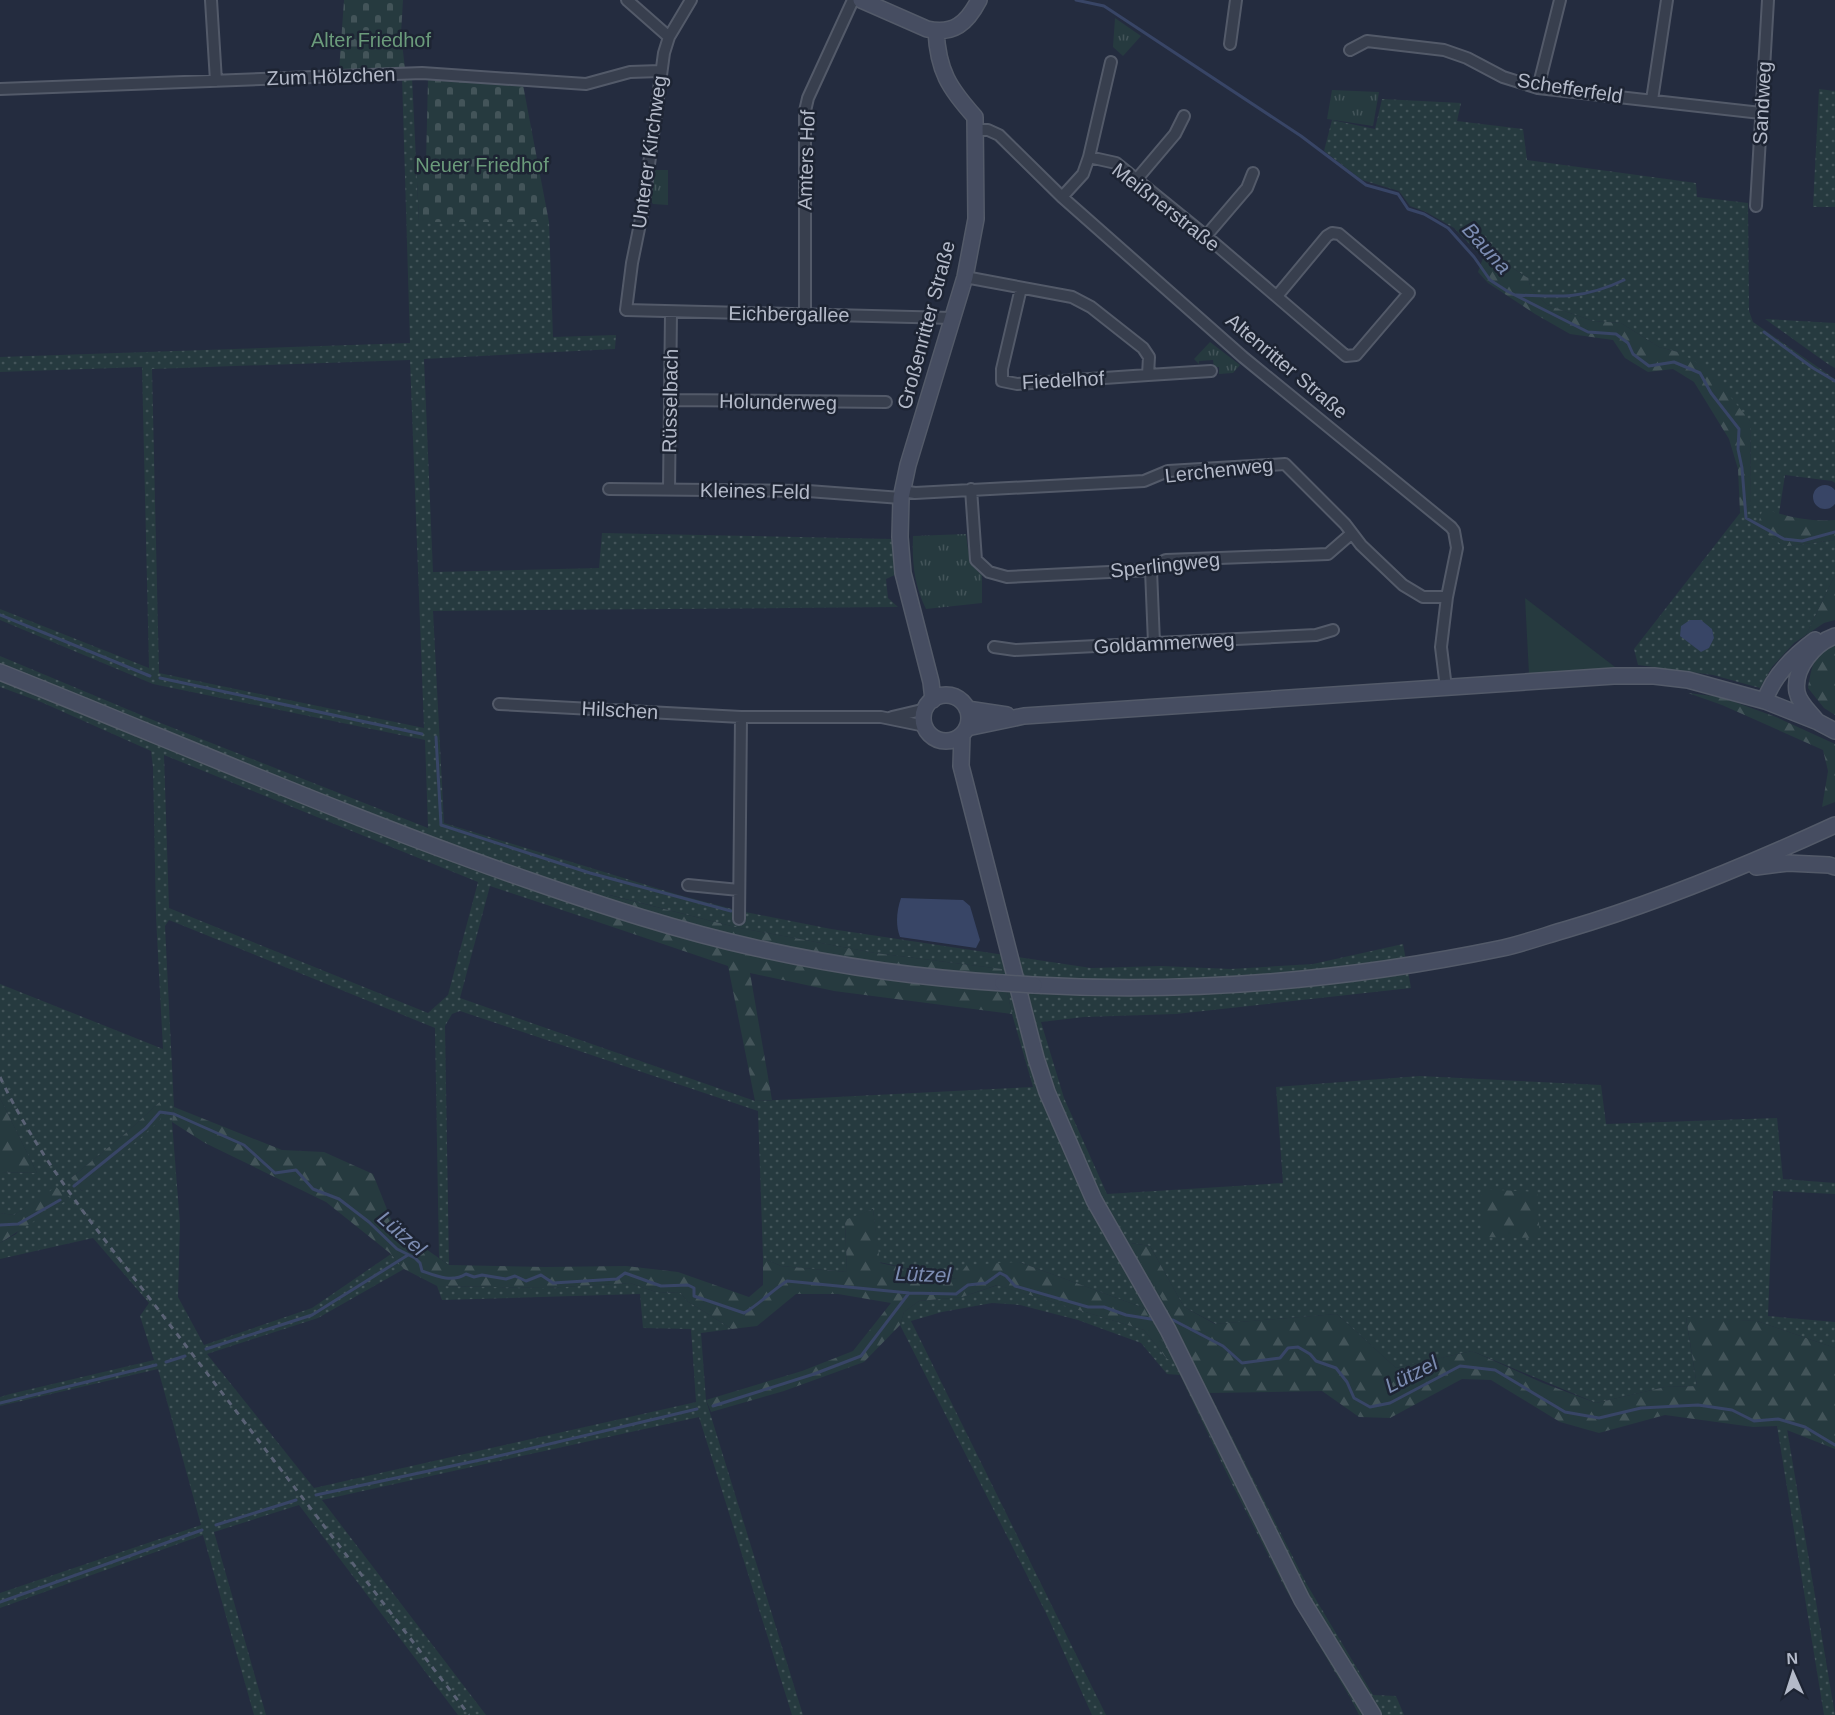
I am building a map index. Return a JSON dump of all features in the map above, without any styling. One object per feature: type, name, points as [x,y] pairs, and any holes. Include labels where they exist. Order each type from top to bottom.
[{"type":"street","points":[[211,0],[216,81]]},
{"type":"street","points":[[627,0],[669,37]]},
{"type":"street","name":"Unterer Kirchweg","points":[[626,310],[648,171],[660,71],[669,37],[691,0]]},
{"type":"street","name":"Amters Hof","points":[[805,314],[804,127],[808,98],[853,0]]},
{"type":"street","points":[[861,0],[936,31],[958,26],[967,21],[979,0]]},
{"type":"street","points":[[1230,44],[1236,0]]},
{"type":"street","points":[[1538,88],[1560,0]]},
{"type":"street","points":[[1652,100],[1667,0]]},
{"type":"street","name":"Sandweg","points":[[1756,206],[1768,0]]},
{"type":"street","points":[[936,31],[944,74],[949,87],[975,124]]},
{"type":"street","name":"Schefferfeld","points":[[1350,50],[1367,41],[1444,50],[1467,58],[1503,77],[1538,88],[1761,113]]},
{"type":"street","points":[[1089,157],[1111,62]]},
{"type":"street","name":"Zum Hölzchen","points":[[0,89],[422,73],[586,84],[636,71],[660,71]]},
{"type":"street","points":[[1136,180],[1175,134],[1184,116]]},
{"type":"street","name":"Altenritter Straße","points":[[975,124],[999,135],[1062,197],[1243,357],[1451,527],[1457,548],[1447,597],[1441,647],[1446,688]]},
{"type":"street","name":"Großenritter Straße","points":[[929,705],[932,682],[902,564],[900,537],[902,495],[908,465],[965,276],[976,219],[975,124]]},
{"type":"street","name":"Meißnerstraße","points":[[1062,197],[1083,174],[1089,157],[1116,163],[1206,236],[1346,356],[1356,355],[1409,293],[1339,234],[1332,233],[1277,296]]},
{"type":"street","points":[[1206,236],[1247,188],[1253,173]]},
{"type":"street","points":[[965,276],[1072,297],[1091,306],[1143,348],[1149,357],[1148,375]]},
{"type":"street","name":"Fiedelhof","points":[[1021,288],[1002,369],[1002,381],[1017,384],[1211,371]]},
{"type":"street","name":"Eichbergallee","points":[[626,310],[952,318]]},
{"type":"street","name":"Rüsselbach","points":[[669,490],[671,312]]},
{"type":"street","name":"Holunderweg","points":[[670,400],[886,402]]},
{"type":"street","name":"Lerchenweg","points":[[902,495],[971,489],[1144,481],[1168,471],[1285,464],[1403,585],[1423,597],[1447,597]]},
{"type":"street","name":"Kleines Feld","points":[[609,489],[808,491],[902,495]]},
{"type":"street","name":"Sperlingweg","points":[[971,489],[976,560],[989,572],[1007,577],[1151,570],[1166,560],[1328,554],[1352,534]]},
{"type":"street","points":[[1151,570],[1154,643]]},
{"type":"street","name":"Großenritter Straße","points":[[911,602],[940,683],[952,696]]},
{"type":"street","name":"Goldammerweg","points":[[994,647],[1015,650],[1316,635],[1333,630]]},
{"type":"street","points":[[1770,703],[1767,695],[1799,652],[1821,636],[1835,630]]},
{"type":"street","points":[[1770,703],[1782,701],[1814,648],[1835,636]]},
{"type":"street","points":[[0,672],[355,817],[491,867],[656,922],[756,948],[839,964],[929,977],[1113,988],[1255,984],[1376,970],[1504,947],[1598,920],[1741,868],[1835,825]]},
{"type":"street","points":[[967,709],[1024,716],[1654,676],[1688,680],[1770,703],[1835,731]]},
{"type":"street","points":[[1797,677],[1800,698],[1818,722]]},
{"type":"street","points":[[961,766],[964,732],[969,722],[967,709],[963,703],[952,696],[945,696],[929,705],[925,726],[933,736],[945,741],[951,741],[964,732],[1024,716]]},
{"type":"street","name":"Hilschen","points":[[500,704],[741,717],[888,717],[925,726]]},
{"type":"street","name":"Hilschen","points":[[888,717],[929,705]]},
{"type":"street","points":[[739,919],[741,717]]},
{"type":"street","points":[[945,741],[961,766],[1036,1058],[1047,1092],[1094,1200],[1168,1330],[1302,1600],[1373,1715]]},
{"type":"street","points":[[1741,868],[1788,863],[1835,867]]},
{"type":"street","points":[[688,885],[739,890]]},
{"type":"green space","name":"Alter Friedhof","points":[[344,0],[403,0],[401,34],[405,69],[339,72]]},
{"type":"green space","points":[[1115,18],[1141,36],[1123,56],[1113,47]]},
{"type":"green space","points":[[402,77],[412,77],[419,222],[549,222],[553,337],[616,335],[615,349],[424,359],[433,572],[599,568],[602,533],[892,539],[897,574],[886,579],[888,598],[898,607],[433,611],[444,823],[679,895],[740,911],[831,929],[1091,968],[1161,966],[1231,969],[1313,964],[1403,944],[1411,988],[1176,1014],[1084,1017],[1041,1022],[1064,1098],[1107,1194],[1283,1183],[1276,1087],[1420,1076],[1601,1085],[1606,1124],[1777,1118],[1783,1179],[1835,1183],[1835,1194],[1773,1191],[1768,1316],[1835,1322],[1835,1348],[1757,1321],[1686,1318],[1697,1386],[1665,1387],[1596,1403],[1472,1351],[1396,1368],[1337,1314],[1216,1324],[1184,1307],[1150,1246],[1131,1243],[1164,1303],[1306,1583],[1373,1695],[1396,1696],[1404,1715],[1359,1715],[1286,1590],[1180,1375],[1167,1374],[1141,1343],[1078,1320],[1020,1305],[992,1303],[942,1312],[911,1321],[1106,1715],[1092,1715],[1046,1613],[900,1325],[904,1312],[919,1301],[962,1297],[998,1285],[1144,1330],[1167,1359],[1144,1308],[1019,1262],[956,1279],[879,1262],[873,1209],[845,1221],[847,1272],[781,1266],[763,1258],[758,1111],[460,1011],[452,1014],[445,1026],[449,1265],[439,1258],[435,1028],[169,920],[165,926],[174,1107],[172,1122],[180,1224],[178,1297],[204,1345],[312,1308],[391,1254],[404,1269],[318,1318],[207,1354],[314,1488],[696,1402],[691,1329],[643,1328],[640,1294],[442,1300],[437,1286],[546,1288],[630,1283],[656,1292],[681,1293],[687,1301],[732,1329],[701,1333],[706,1400],[803,1715],[792,1715],[699,1417],[322,1500],[486,1715],[458,1715],[299,1505],[214,1532],[266,1715],[254,1715],[203,1535],[0,1608],[0,1593],[201,1525],[158,1369],[0,1406],[0,1397],[10,1394],[154,1360],[140,1316],[149,1303],[93,1238],[0,1259],[0,1243],[16,1234],[56,1188],[14,1215],[0,1213],[0,1172],[37,1173],[0,1098],[0,984],[163,1049],[151,751],[41,702],[0,687],[0,656],[153,720],[428,828],[425,740],[153,684],[0,620],[0,609],[149,668],[142,367],[0,372],[0,357],[410,343]],"holes":[[[410,360],[424,728],[159,673],[152,369]],[[164,755],[478,882],[448,995],[428,1013],[169,908]],[[490,886],[595,921],[610,895],[735,927],[875,953],[1002,969],[1033,1087],[755,1101],[460,998]],[[162,1100],[82,1191],[71,1178]]]},
{"type":"green space","name":"Neuer Friedhof","points":[[428,78],[523,85],[549,222],[419,222],[416,161],[426,162]]},
{"type":"green space","points":[[1819,89],[1835,91],[1835,207],[1813,207]]},
{"type":"green space","points":[[1332,90],[1379,92],[1373,126],[1327,119]]},
{"type":"green space","points":[[1382,99],[1461,103],[1457,121],[1523,129],[1527,160],[1696,183],[1697,197],[1748,203],[1749,311],[1753,322],[1835,379],[1835,483],[1785,475],[1779,514],[1788,546],[1835,540],[1835,575],[1806,635],[1794,643],[1772,667],[1760,688],[1713,675],[1638,665],[1634,649],[1740,513],[1751,505],[1750,421],[1678,352],[1659,347],[1621,323],[1593,321],[1547,305],[1531,289],[1528,278],[1498,259],[1483,258],[1454,228],[1410,206],[1399,191],[1362,180],[1324,151],[1332,120],[1375,129]]},
{"type":"green space","points":[[652,170],[668,170],[668,205],[653,204],[649,196]]},
{"type":"green space","points":[[1483,258],[1498,259],[1528,278],[1531,289],[1547,305],[1593,321],[1621,323],[1659,347],[1678,352],[1707,368],[1750,421],[1751,505],[1740,513],[1738,469],[1729,439],[1694,382],[1673,369],[1648,372],[1625,358],[1613,340],[1570,334],[1535,314],[1488,283],[1478,272]]},
{"type":"green space","points":[[1765,319],[1835,323],[1835,368],[1828,364]]},
{"type":"green space","points":[[1210,342],[1240,365],[1233,373],[1219,374],[1219,367],[1214,368],[1213,360],[1199,361],[1199,364],[1194,359]]},
{"type":"green space","points":[[1763,508],[1798,518],[1835,520],[1835,540],[1782,545],[1757,527]]},
{"type":"green space","points":[[966,534],[972,562],[982,575],[982,603],[926,609],[915,573],[913,536]]},
{"type":"green space","points":[[1835,575],[1835,620],[1824,623],[1806,635]]},
{"type":"green space","points":[[1525,598],[1615,667],[1604,670],[1529,675]]},
{"type":"green space","points":[[1835,640],[1835,715],[1824,708],[1808,688],[1818,654]]},
{"type":"green space","points":[[1688,693],[1721,697],[1776,717],[1835,744],[1835,802],[1822,807],[1828,771],[1823,750],[1722,705]]},
{"type":"green space","points":[[609,895],[735,927],[875,953],[1002,969],[1012,1014],[834,991],[750,973],[772,1100],[755,1101],[728,966],[595,921]]},
{"type":"green space","points":[[0,1098],[37,1173],[0,1172]]},
{"type":"green space","points":[[163,1099],[160,1120],[82,1191],[71,1178]]},
{"type":"green space","points":[[174,1107],[282,1150],[324,1152],[373,1174],[394,1227],[449,1265],[626,1266],[678,1272],[749,1297],[763,1285],[763,1258],[781,1266],[847,1272],[845,1220],[873,1209],[880,1263],[956,1279],[967,1265],[1019,1262],[1144,1308],[1172,1359],[1167,1359],[1144,1330],[997,1285],[962,1297],[919,1301],[904,1312],[900,1325],[864,1362],[784,1391],[711,1412],[706,1400],[802,1371],[853,1351],[891,1303],[838,1294],[796,1294],[757,1326],[732,1329],[687,1301],[681,1293],[656,1292],[630,1283],[546,1288],[437,1286],[404,1269],[391,1254],[326,1202],[205,1143],[172,1122]]},
{"type":"green space","points":[[56,1187],[70,1198],[0,1243],[0,1213],[14,1215]]},
{"type":"green space","points":[[1481,1189],[1537,1192],[1540,1238],[1481,1237]]},
{"type":"green space","points":[[1130,1243],[1150,1246],[1184,1307],[1215,1324],[1337,1314],[1396,1368],[1472,1351],[1543,1383],[1596,1403],[1665,1387],[1697,1386],[1686,1317],[1757,1321],[1835,1348],[1835,1449],[1777,1426],[1753,1427],[1665,1415],[1599,1433],[1560,1422],[1491,1380],[1462,1379],[1390,1418],[1359,1417],[1322,1391],[1208,1393],[1164,1303]]},
{"type":"green space","points":[[1777,1426],[1787,1429],[1835,1715],[1824,1715]]},
{"type":"water","points":[[1825,485],[1833,489],[1837,497],[1833,505],[1825,509],[1817,505],[1813,497],[1817,489]]},
{"type":"water","points":[[1690,620],[1701,620],[1712,629],[1714,638],[1709,648],[1701,652],[1680,636],[1681,626]]},
{"type":"water","points":[[901,898],[963,900],[970,906],[980,940],[976,948],[900,937],[897,917]]},
{"type":"waterway","name":"Bauna","points":[[1076,0],[1104,6],[1301,136],[1366,185],[1398,194],[1408,209],[1424,214],[1448,228],[1474,257],[1490,280],[1507,291],[1588,332],[1616,334],[1628,343],[1633,354],[1649,366],[1674,362],[1700,373],[1711,393],[1739,429],[1738,449],[1746,518],[1784,539],[1802,541],[1835,532]]},
{"type":"waterway","points":[[1516,295],[1584,294],[1624,280]]},
{"type":"waterway","points":[[1764,332],[1835,381]]},
{"type":"waterway","points":[[0,615],[150,676]]},
{"type":"waterway","points":[[160,678],[422,734]]},
{"type":"waterway","points":[[436,737],[441,825],[590,873],[731,911]]},
{"type":"waterway","name":"Lützel","points":[[74,1186],[146,1128],[160,1112],[174,1114],[244,1145],[275,1173],[296,1170],[313,1189],[339,1199],[369,1222],[397,1249],[415,1258],[420,1263],[422,1271],[444,1278],[461,1277],[466,1274],[474,1277],[482,1275],[506,1279],[515,1276],[526,1281],[541,1275],[553,1283],[617,1279],[625,1273],[661,1286],[688,1285],[694,1288],[694,1296],[744,1313],[787,1281],[909,1293],[956,1294],[968,1285],[986,1283],[1000,1273],[1015,1286],[1088,1307],[1104,1307],[1126,1315],[1157,1320]]},
{"type":"waterway","name":"Lützel","points":[[0,1225],[18,1224],[60,1200]]},
{"type":"waterway","points":[[206,1349],[312,1315],[408,1255]]},
{"type":"waterway","points":[[713,1406],[814,1374],[861,1356],[909,1293]]},
{"type":"waterway","name":"Lützel","points":[[1169,1320],[1223,1346],[1242,1363],[1280,1358],[1288,1348],[1298,1347],[1310,1354],[1316,1361],[1336,1368],[1347,1382],[1354,1398],[1370,1407],[1390,1403],[1460,1366],[1495,1370],[1565,1412],[1599,1418],[1641,1408],[1698,1405],[1732,1410],[1754,1421],[1778,1419],[1805,1427],[1835,1445]]},
{"type":"waterway","points":[[166,1362],[185,1356]]},
{"type":"waterway","points":[[0,1403],[156,1365]]},
{"type":"waterway","points":[[316,1495],[494,1457],[697,1409]]},
{"type":"waterway","points":[[216,1525],[296,1500]]},
{"type":"waterway","points":[[0,1602],[202,1530]]},
{"type":"railway","points":[[0,1077],[41,1150],[88,1218],[469,1715]]}]
